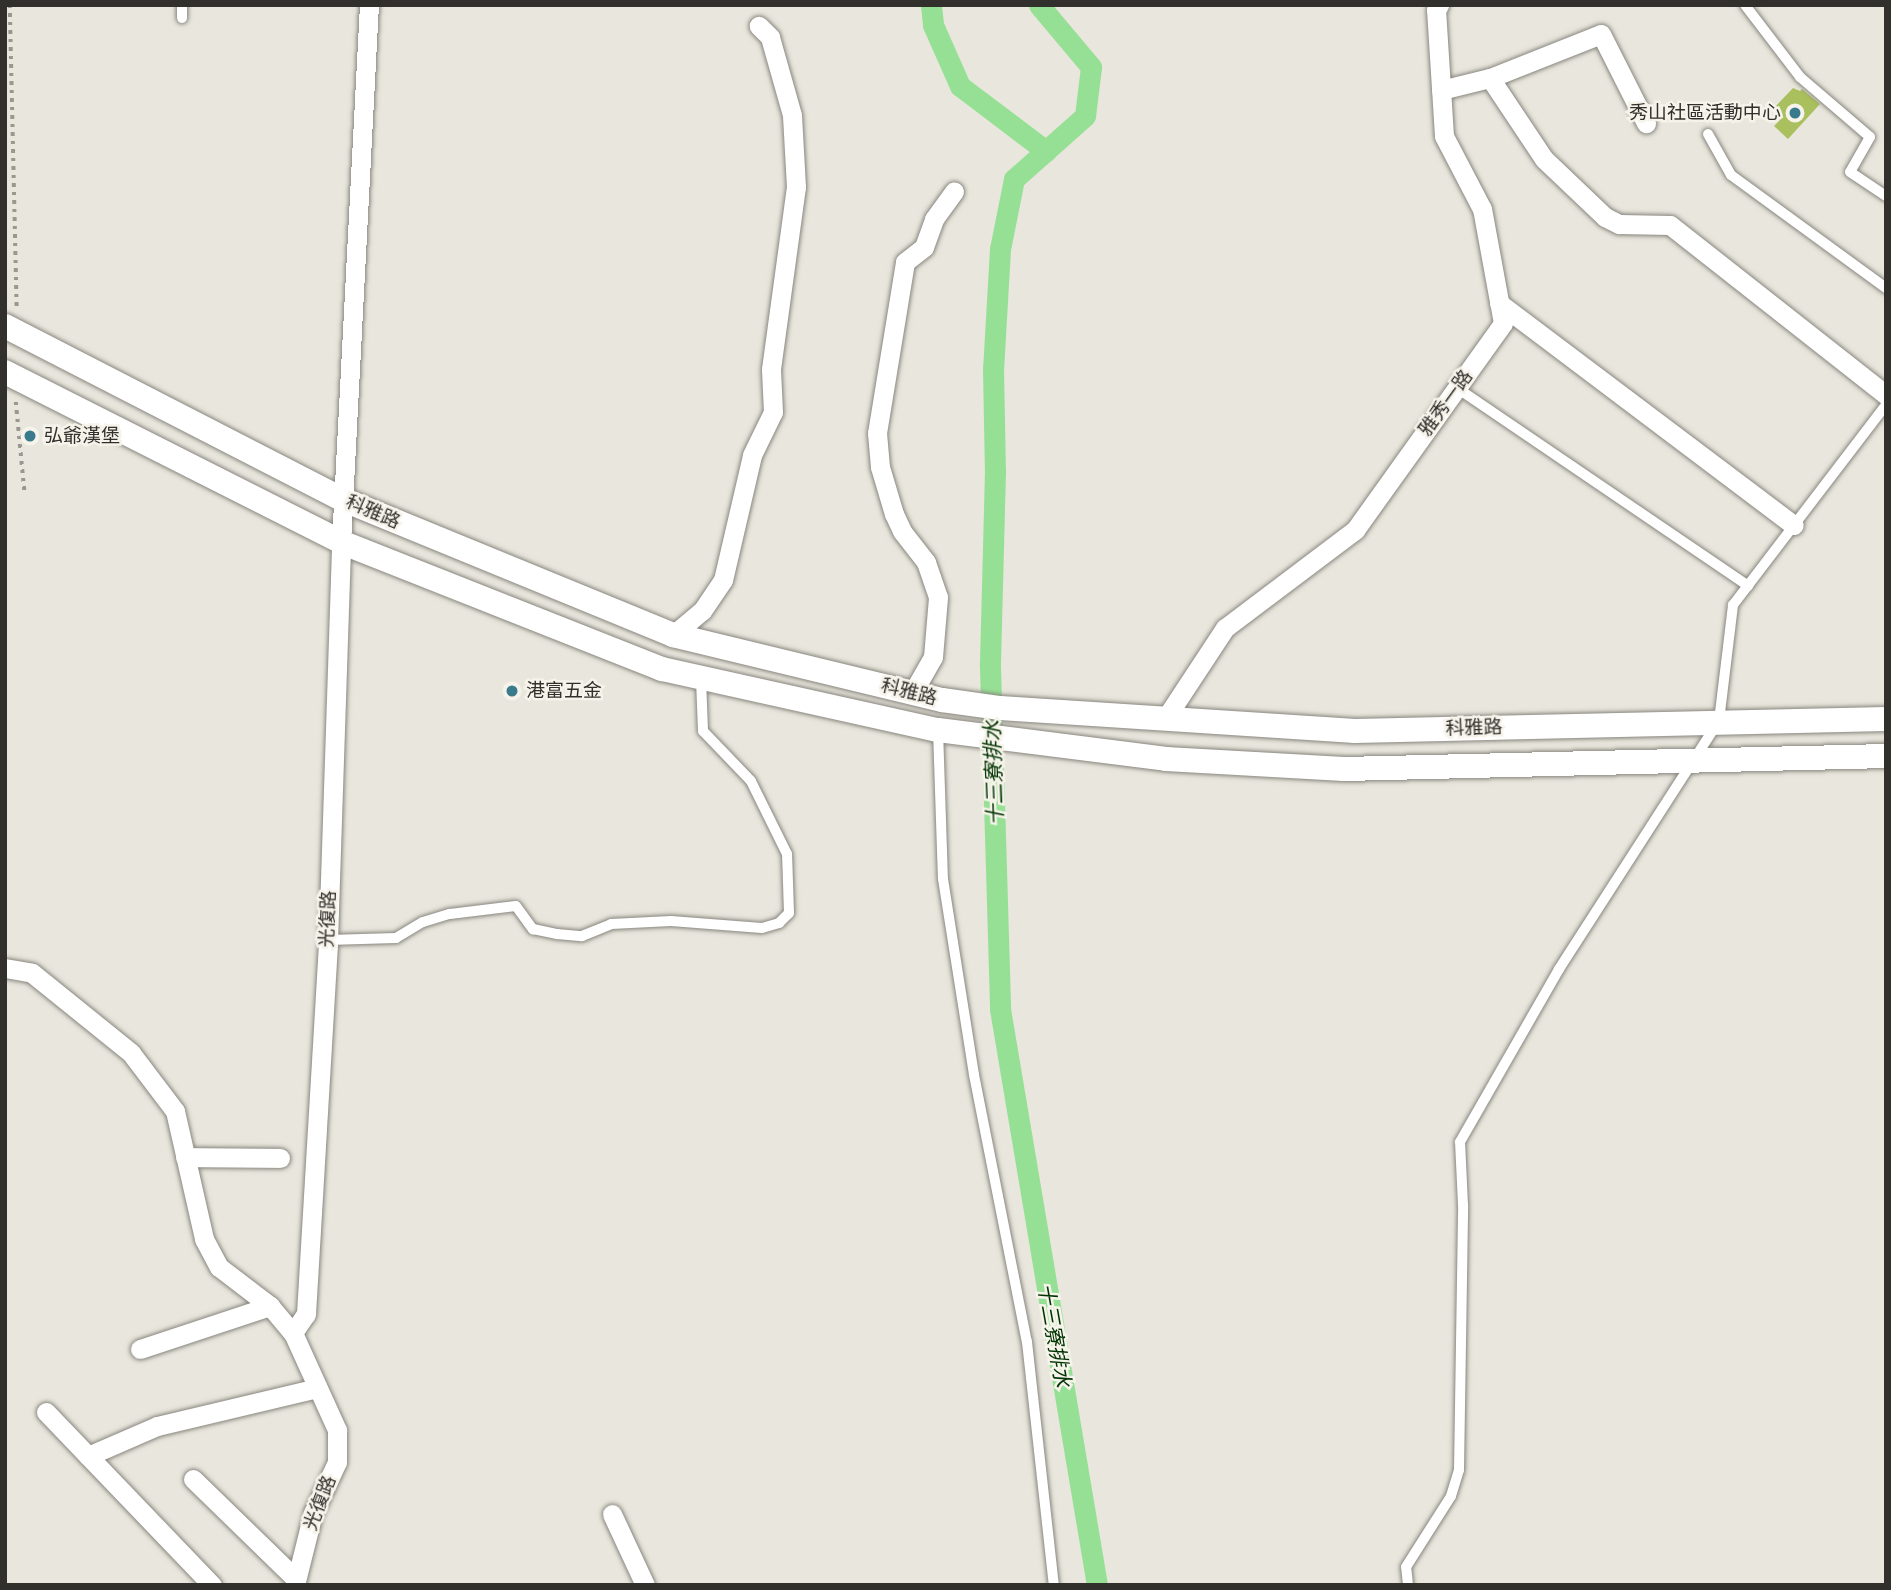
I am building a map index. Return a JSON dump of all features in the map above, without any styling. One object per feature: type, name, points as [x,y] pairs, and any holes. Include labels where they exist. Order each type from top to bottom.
[{"type":"street","name":"光復路","points":[[293,1333],[306,1314],[328,940],[341,542],[369,5]]},
{"type":"street","name":"雅秀一路","points":[[1166,719],[1225,628],[1355,530],[1503,323],[1482,209],[1444,136],[1436,10],[1439,5]]},
{"type":"street","points":[[673,635],[702,611],[723,580],[752,456],[773,412],[771,369],[796,187],[792,115],[770,37],[760,26]]},
{"type":"street","points":[[1441,90],[1490,78],[1601,34],[1646,123]]},
{"type":"street","points":[[1490,78],[1544,159],[1605,217],[1619,224],[1670,225],[1886,395]]},
{"type":"street","points":[[913,692],[933,657],[938,597],[926,562],[902,531],[894,513],[880,467],[877,433],[905,262],[924,247],[934,219],[954,191]]},
{"type":"street","points":[[1499,303],[1794,525]]},
{"type":"street","name":"科雅路","points":[[11,330],[344,500],[673,635],[942,701],[1000,708],[1355,731],[1886,719]]},
{"type":"street","name":"科雅路","points":[[9,374],[341,542],[662,669],[938,730],[1166,759],[1344,769],[1886,756]]},
{"type":"street","name":"光復路","points":[[5,968],[32,973],[131,1053],[175,1111],[204,1239],[219,1267],[270,1306],[293,1333],[337,1430],[337,1462],[313,1513],[295,1582]]},
{"type":"street","points":[[185,1157],[280,1158]]},
{"type":"street","points":[[140,1349],[270,1306]]},
{"type":"street","points":[[88,1456],[157,1426],[318,1388]]},
{"type":"street","points":[[46,1412],[212,1585]]},
{"type":"street","name":"光復路","points":[[192,1479],[295,1582]]},
{"type":"street","points":[[612,1514],[645,1585]]},
{"type":"lane","points":[[182,5],[182,18]]},
{"type":"lane","points":[[1745,5],[1800,77],[1870,137],[1850,172],[1886,196]]},
{"type":"lane","points":[[1708,134],[1731,175],[1886,288]]},
{"type":"lane","points":[[1457,388],[1748,586]]},
{"type":"lane","points":[[1408,1585],[1406,1567],[1451,1496],[1459,1470],[1463,1205],[1460,1142],[1559,969],[1719,722],[1733,605],[1886,405]]},
{"type":"lane","points":[[328,940],[396,938],[423,922],[450,914],[516,906],[533,929],[582,936],[611,924],[623,923],[670,921],[762,928],[779,923],[789,914],[787,854],[751,781],[703,731],[701,676]]},
{"type":"lane","points":[[938,730],[943,879],[974,1075],[1027,1342],[1054,1585]]},
{"type":"path","points":[[10,5],[11,330]]},
{"type":"path","points":[[9,374],[25,495]]},
{"type":"building","name":"秀山社區活動中心","points":[[1793,88],[1800,91],[1802,89],[1820,104],[1788,139],[1774,126],[1783,117],[1773,109]]},
{"type":"waterway","points":[[931,5],[933,25],[960,86],[1046,151]]},
{"type":"waterway","name":"十三寮排水","points":[[1039,5],[1091,67],[1085,116],[1014,179],[1000,249],[993,369],[995,471],[990,667],[1000,1009],[1097,1585]]},
{"type":"place","name":"秀山社區活動中心","points":[[1795,113]]},
{"type":"place","name":"弘爺漢堡","points":[[30,436]]},
{"type":"place","name":"港富五金","points":[[512,691]]}]
